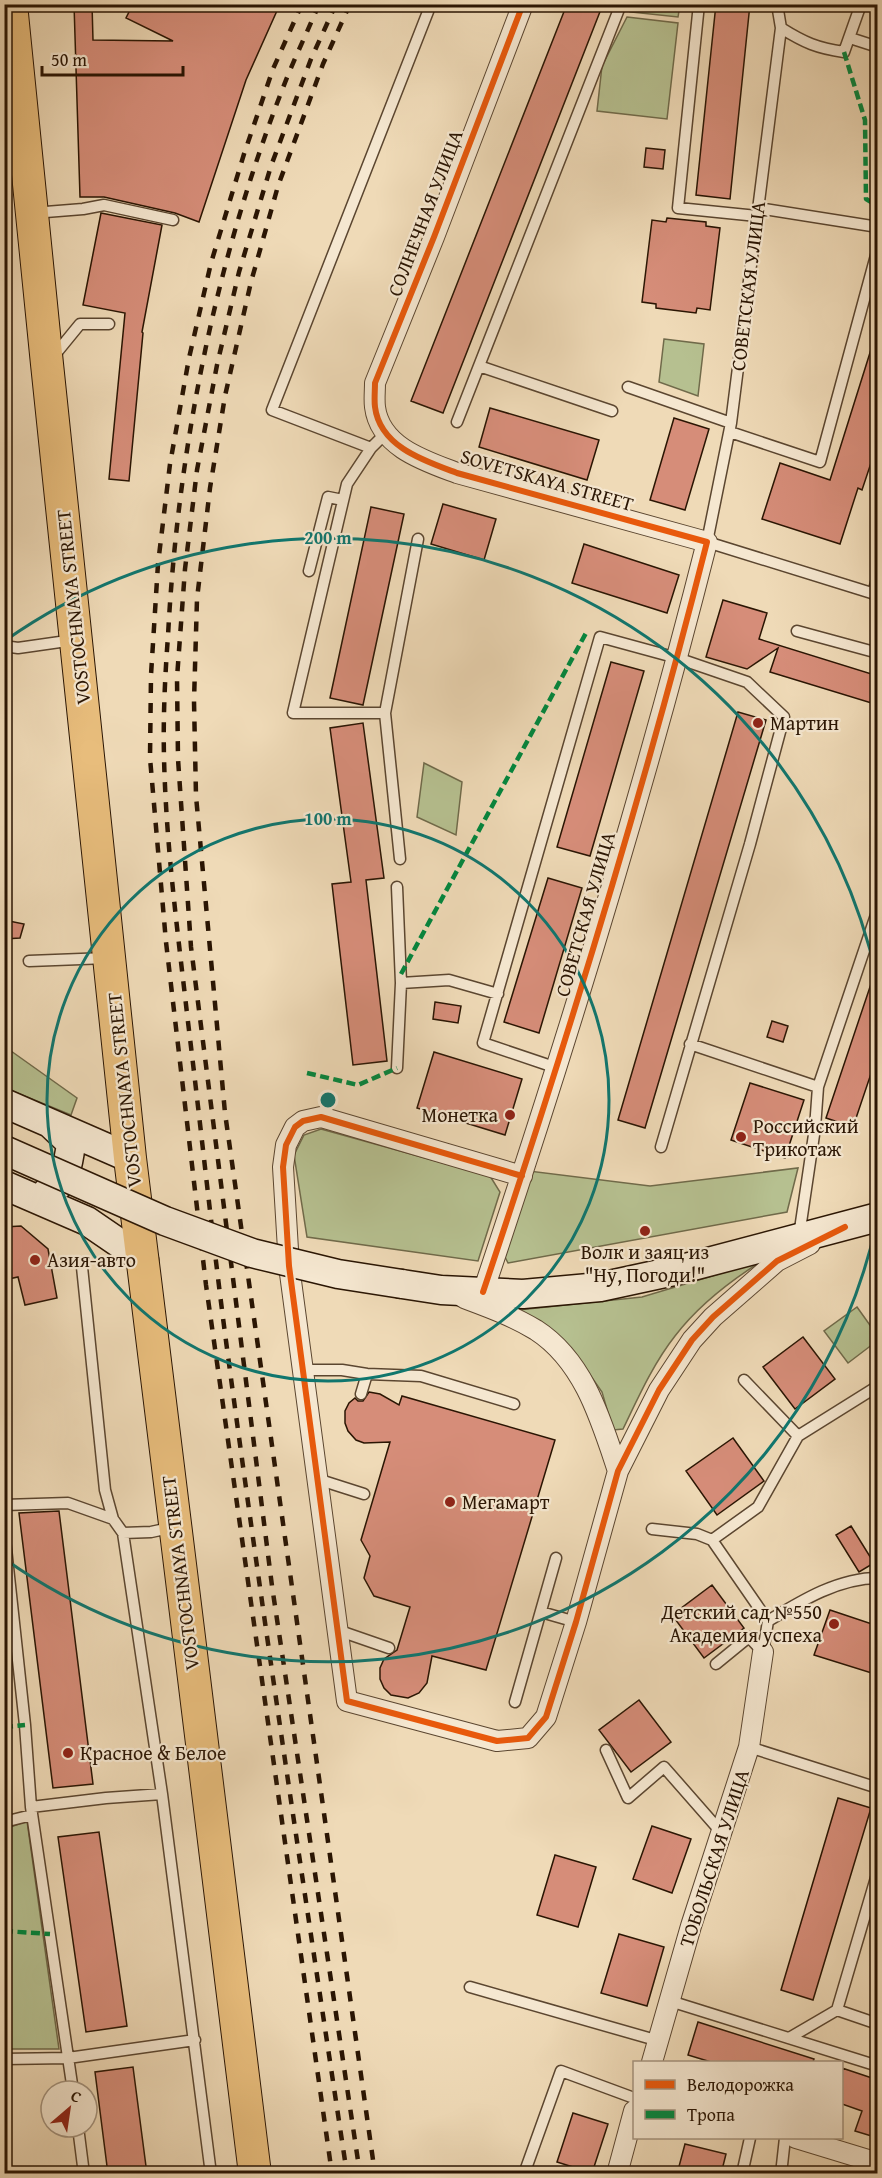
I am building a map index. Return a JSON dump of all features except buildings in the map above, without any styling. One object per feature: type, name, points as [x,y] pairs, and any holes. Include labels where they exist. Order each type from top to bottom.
[{"type":"main road","name":"VOSTOCHNAYA STREET","points":[[16,18],[46,364],[77,639],[130,1158],[255,2174]]},
{"type":"main road","points":[[4,1103],[130,1158]]},
{"type":"main road","points":[[31,1196],[52,1191],[68,1170],[71,1143],[50,1123]]},
{"type":"main road","points":[[4,1150],[165,1221],[252,1252],[338,1274],[441,1290],[523,1294],[600,1287],[674,1271],[867,1222]]},
{"type":"main road","points":[[4,1185],[87,1221],[144,1260]]},
{"type":"street","name":"СОЛНЕЧНАЯ УЛИЦА","points":[[385,434],[375,410],[375,383],[434,237],[523,4]]},
{"type":"street","name":"SOVETSKAYA STREET","points":[[385,434],[408,452],[457,473],[707,542]]},
{"type":"street","name":"СОВЕТСКАЯ УЛИЦА","points":[[483,1292],[557,1068],[677,658],[707,542]]},
{"type":"street","points":[[522,1176],[321,1116],[303,1121],[295,1127],[286,1145],[283,1167],[289,1266],[347,1701],[497,1741],[528,1738],[546,1717],[576,1622],[618,1471],[659,1390],[692,1340],[712,1317],[777,1261],[867,1222]]},
{"type":"street","points":[[441,1290],[504,1313],[537,1331],[564,1354],[585,1385],[601,1421],[618,1471]]},
{"type":"street","name":"ТОБОЛЬСКАЯ УЛИЦА","points":[[652,2061],[691,1926],[749,1747],[764,1652]]},
{"type":"street","points":[[617,2174],[633,2115]]},
{"type":"street","points":[[799,2139],[878,2163]]},
{"type":"lane","points":[[371,448],[272,410],[431,4]]},
{"type":"lane","points":[[457,422],[621,4]]},
{"type":"lane","points":[[699,4],[678,208],[758,212],[878,227]]},
{"type":"lane","name":"СОВЕТСКАЯ УЛИЦА","points":[[707,542],[730,428],[781,28],[777,4]]},
{"type":"lane","points":[[781,28],[816,47],[844,52],[861,4]]},
{"type":"lane","points":[[850,38],[878,47]]},
{"type":"lane","points":[[33,213],[104,205],[173,220]]},
{"type":"lane","points":[[628,387],[820,462],[878,248]]},
{"type":"lane","points":[[46,364],[80,324],[109,324]]},
{"type":"lane","points":[[479,366],[612,411]]},
{"type":"lane","points":[[385,434],[371,448],[347,484],[293,713],[385,713]]},
{"type":"lane","points":[[309,571],[328,497],[343,500]]},
{"type":"lane","points":[[400,859],[385,713],[418,539]]},
{"type":"lane","points":[[707,542],[875,594],[878,575]]},
{"type":"lane","points":[[797,631],[878,653]]},
{"type":"lane","points":[[557,1068],[483,1043],[600,637],[677,658],[747,682],[784,717],[750,844],[661,1147]]},
{"type":"lane","points":[[4,646],[18,648],[77,639]]},
{"type":"lane","points":[[397,887],[401,983],[397,1068]]},
{"type":"lane","points":[[799,1238],[815,1128],[818,1087],[878,909]]},
{"type":"lane","points":[[29,961],[110,958]]},
{"type":"lane","points":[[401,983],[449,980],[498,994]]},
{"type":"lane","points":[[690,1044],[818,1087]]},
{"type":"lane","points":[[82,1266],[105,1491],[113,1519],[123,1533],[162,1794],[211,2174]]},
{"type":"lane","points":[[303,1370],[342,1370],[367,1374],[421,1376],[514,1404]]},
{"type":"lane","points":[[361,1394],[367,1374]]},
{"type":"lane","points":[[744,1380],[798,1436]]},
{"type":"lane","points":[[712,1540],[758,1507],[798,1436],[878,1386]]},
{"type":"lane","points":[[317,1479],[364,1494]]},
{"type":"lane","points":[[4,1505],[68,1503],[113,1519]]},
{"type":"lane","points":[[123,1533],[151,1532],[174,1527]]},
{"type":"lane","points":[[652,1529],[697,1534],[712,1540],[768,1621],[764,1652]]},
{"type":"lane","points":[[4,1530],[32,1811],[71,2079]]},
{"type":"lane","points":[[515,1702],[556,1558]]},
{"type":"lane","points":[[768,1621],[792,1606],[832,1587],[875,1575]]},
{"type":"lane","points":[[541,1612],[576,1622]]},
{"type":"lane","points":[[337,1630],[389,1648]]},
{"type":"lane","points":[[716,1664],[749,1637],[764,1652]]},
{"type":"lane","points":[[749,1747],[878,1788]]},
{"type":"lane","points":[[606,1750],[628,1798],[664,1767],[722,1832]]},
{"type":"lane","points":[[4,1822],[32,1811],[106,1798],[162,1794]]},
{"type":"lane","points":[[789,2038],[837,2010],[878,1871]]},
{"type":"lane","points":[[470,1987],[659,2042]]},
{"type":"lane","points":[[670,2001],[878,2066]]},
{"type":"lane","points":[[837,2010],[878,2025]]},
{"type":"lane","points":[[4,2059],[68,2058],[195,2040]]},
{"type":"lane","points":[[524,2174],[561,2071],[633,2098]]},
{"type":"lane","points":[[80,2139],[84,2174]]},
{"type":"lane","points":[[742,2174],[750,2139]]},
{"type":"lane","points":[[781,2174],[785,2139]]},
{"type":"green space","points":[[642,4],[680,5],[678,17],[631,12]]},
{"type":"green space","points":[[627,17],[678,23],[667,119],[597,111],[602,66]]},
{"type":"green space","points":[[664,339],[704,344],[698,396],[659,382]]},
{"type":"green space","points":[[424,763],[462,782],[456,835],[417,817]]},
{"type":"green space","points":[[4,1046],[77,1098],[71,1115],[5,1088]]},
{"type":"green space","points":[[321,1129],[490,1176],[500,1192],[478,1261],[307,1237],[294,1155],[304,1135]]},
{"type":"green space","points":[[798,1168],[787,1212],[508,1263],[502,1251],[529,1171],[650,1186]]},
{"type":"green space","points":[[762,1261],[715,1295],[684,1325],[653,1370],[623,1429],[613,1430],[602,1392],[577,1356],[547,1328],[518,1310],[642,1297]]},
{"type":"green space","points":[[857,1307],[877,1335],[877,1341],[848,1363],[824,1331]]},
{"type":"green space","points":[[27,1821],[59,2049],[5,2049],[5,1829]]},
{"type":"railway","points":[[302,4],[273,69],[244,154],[211,263],[189,358],[170,464],[158,564],[151,675],[150,758],[166,942],[206,1285],[332,2174]]},
{"type":"railway","points":[[319,4],[288,75],[263,142],[221,280],[205,351],[181,493],[173,564],[165,681],[164,742],[167,824],[173,890],[221,1301],[269,1653],[347,2174]]},
{"type":"railway","points":[[336,4],[311,59],[271,166],[239,272],[217,365],[197,470],[185,569],[177,678],[178,759],[191,947],[272,1586],[360,2174]]},
{"type":"railway","points":[[350,4],[323,64],[278,186],[251,282],[225,396],[210,488],[197,599],[194,701],[196,796],[225,1113],[375,2174]]},
{"type":"marked path","points":[[844,52],[865,120],[866,199],[878,206]]},
{"type":"marked path","points":[[401,974],[586,633]]},
{"type":"marked path","points":[[307,1073],[358,1085],[397,1068]]},
{"type":"marked path","points":[[4,1727],[25,1725]]},
{"type":"marked path","points":[[4,1931],[50,1934]]},
{"type":"cycle path","points":[[483,1292],[602,919],[657,731],[707,542],[457,473],[406,450],[385,432],[379,421],[375,404],[375,383],[434,237],[523,4]]},
{"type":"cycle path","points":[[522,1176],[321,1117],[303,1121],[295,1127],[286,1145],[283,1167],[289,1266],[347,1701],[497,1741],[528,1738],[546,1717],[576,1622],[618,1471],[659,1390],[692,1340],[713,1317],[777,1261],[845,1227]]},
{"type":"place","name":"Мартин","points":[[758,723]]},
{"type":"place","name":"Монетка","points":[[510,1115]]},
{"type":"place","name":"Российский Трикотаж","points":[[741,1137]]},
{"type":"place","name":"Волк и заяц из \"Ну, Погоди!\"","points":[[645,1231]]},
{"type":"place","name":"Азия-авто","points":[[35,1260]]},
{"type":"place","name":"Мегамарт","points":[[450,1502]]},
{"type":"place","name":"Детский сад №550 Академия успеха","points":[[834,1624]]},
{"type":"place","name":"Красное & Белое","points":[[68,1753]]}]
